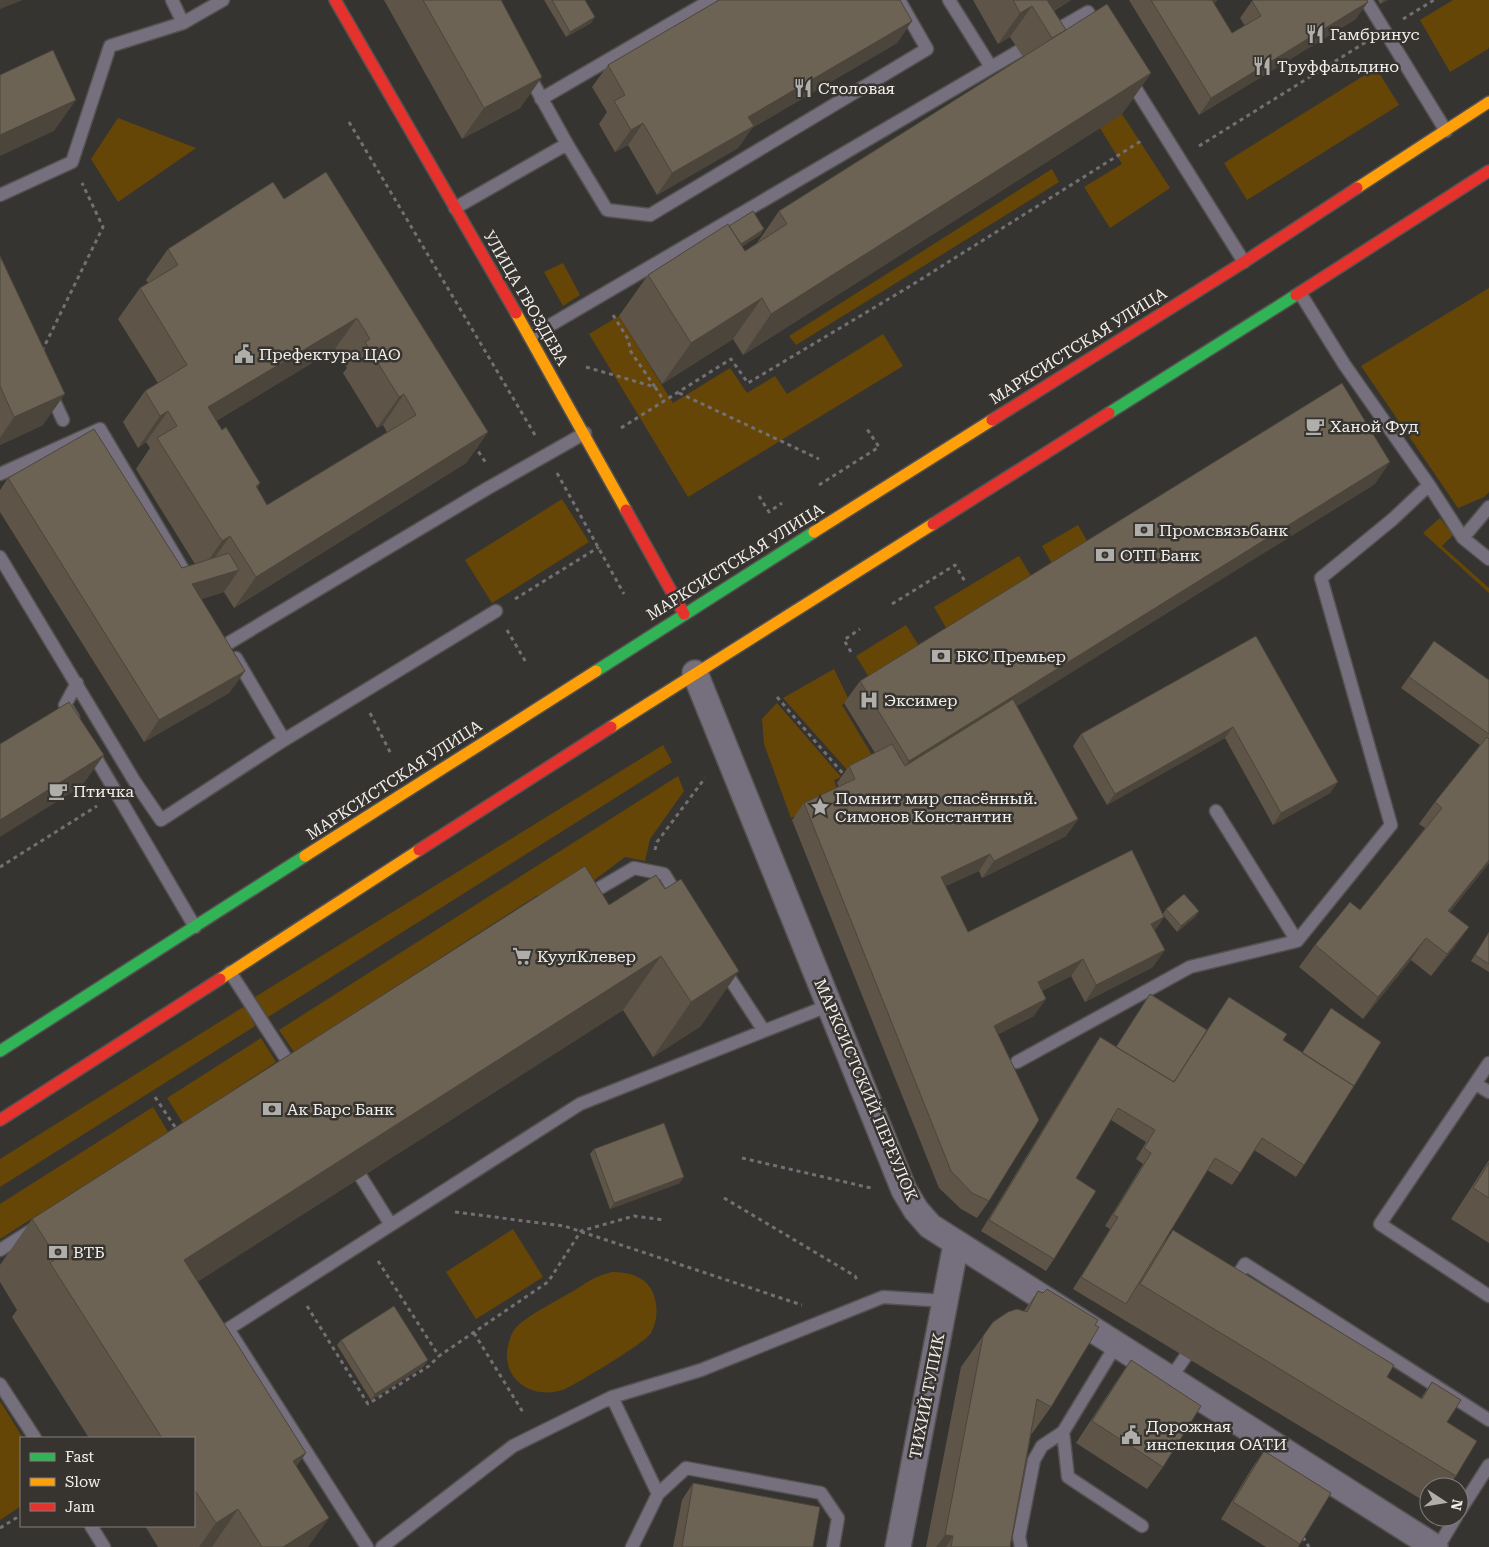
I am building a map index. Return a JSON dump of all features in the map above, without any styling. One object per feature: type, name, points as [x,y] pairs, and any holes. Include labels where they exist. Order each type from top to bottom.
[{"type":"main road","name":"УЛИЦА ГВОЗДЕВА","points":[[335,0],[530,337],[684,614]]},
{"type":"main road","name":"МАРКСИСТСКАЯ УЛИЦА","points":[[0,1051],[870,496],[1244,262],[1489,102]]},
{"type":"main road","points":[[0,1120],[695,673],[1300,293],[1489,171]]},
{"type":"street","name":"МАРКСИСТСКИЙ ПЕРЕУЛОК","points":[[695,673],[904,1190],[916,1210],[930,1226],[956,1244],[1436,1547]]},
{"type":"street","name":"ТИХИЙ ТУПИК","points":[[898,1547],[956,1244]]},
{"type":"lane","points":[[172,0],[184,23]]},
{"type":"lane","points":[[0,195],[72,162],[110,46],[184,23],[223,0]]},
{"type":"lane","points":[[541,99],[711,0]]},
{"type":"lane","points":[[522,64],[607,210],[650,215],[927,49],[899,0]]},
{"type":"lane","points":[[949,0],[990,68]]},
{"type":"lane","points":[[1366,0],[1446,131]]},
{"type":"lane","points":[[1041,39],[1088,12],[1103,36]]},
{"type":"lane","points":[[530,337],[1019,51]]},
{"type":"lane","points":[[1123,68],[1244,262]]},
{"type":"lane","points":[[455,208],[567,144]]},
{"type":"lane","points":[[1300,293],[1344,364],[1464,538],[1489,560]]},
{"type":"lane","points":[[36,363],[63,420]]},
{"type":"lane","points":[[0,474],[100,430],[197,593]]},
{"type":"lane","points":[[284,740],[225,640],[585,434]]},
{"type":"lane","points":[[1017,1062],[1190,968],[1297,941],[1391,824],[1321,578],[1393,519],[1429,485]]},
{"type":"lane","points":[[1464,538],[1489,507]]},
{"type":"lane","points":[[0,557],[135,782],[161,820],[284,740],[496,611]]},
{"type":"lane","points":[[77,683],[65,705],[195,927]]},
{"type":"lane","points":[[1216,811],[1297,941]]},
{"type":"lane","points":[[573,899],[589,896],[634,868],[664,874],[685,907]]},
{"type":"lane","points":[[716,957],[764,1031]]},
{"type":"lane","points":[[230,972],[299,1079]]},
{"type":"lane","points":[[367,1547],[228,1329],[580,1104],[830,1005]]},
{"type":"lane","points":[[1489,1063],[1380,1224],[1489,1296]]},
{"type":"lane","points":[[1476,1084],[1489,1092]]},
{"type":"lane","points":[[361,1177],[391,1225]]},
{"type":"lane","points":[[0,1250],[41,1224]]},
{"type":"lane","points":[[1225,1296],[1245,1264],[1489,1420]]},
{"type":"lane","points":[[382,1547],[513,1446],[612,1397],[701,1370],[883,1297],[946,1301]]},
{"type":"lane","points":[[1021,1547],[1020,1537],[1034,1460],[1042,1446],[1063,1432],[1116,1345]]},
{"type":"lane","points":[[1170,1379],[1186,1356]]},
{"type":"lane","points":[[227,1377],[250,1362]]},
{"type":"lane","points":[[0,1384],[34,1437]]},
{"type":"lane","points":[[612,1397],[658,1494]]},
{"type":"lane","points":[[1063,1432],[1068,1477],[1142,1526]]},
{"type":"lane","points":[[1469,1496],[1489,1465]]},
{"type":"lane","points":[[632,1547],[658,1494],[686,1468],[822,1493],[838,1518],[833,1547]]},
{"type":"lane","points":[[92,1527],[104,1547]]},
{"type":"lane","points":[[1436,1547],[1449,1527]]},
{"type":"path","points":[[1179,158],[1434,0]]},
{"type":"path","points":[[349,122],[547,455],[624,594]]},
{"type":"path","points":[[621,428],[731,360],[748,383],[907,288],[1161,128]]},
{"type":"path","points":[[36,363],[103,226],[72,162]]},
{"type":"path","points":[[600,295],[628,339],[631,352],[664,402]]},
{"type":"path","points":[[586,367],[655,387]]},
{"type":"path","points":[[678,392],[819,459]]},
{"type":"path","points":[[818,485],[879,447],[867,429]]},
{"type":"path","points":[[469,438],[498,483]]},
{"type":"path","points":[[759,496],[769,512],[782,503]]},
{"type":"path","points":[[527,664],[496,611],[599,547]]},
{"type":"path","points":[[892,604],[956,564],[966,583]]},
{"type":"path","points":[[851,652],[844,640],[860,630]]},
{"type":"path","points":[[360,693],[391,754]]},
{"type":"path","points":[[777,696],[847,778]]},
{"type":"path","points":[[650,871],[657,842],[706,777]]},
{"type":"path","points":[[0,867],[116,793]]},
{"type":"path","points":[[155,1097],[180,1135]]},
{"type":"path","points":[[742,1158],[876,1190]]},
{"type":"path","points":[[724,1198],[855,1276],[870,1302]]},
{"type":"path","points":[[419,1207],[564,1226],[835,1316]]},
{"type":"path","points":[[295,1286],[368,1404],[429,1366],[439,1356],[548,1282],[581,1232],[634,1216],[664,1220]]},
{"type":"path","points":[[365,1242],[439,1356]]},
{"type":"path","points":[[474,1332],[536,1434]]},
{"type":"path","points":[[0,1528],[20,1516]]},
{"type":"path","points":[[1303,1537],[1309,1547]]},
{"type":"shaded area","points":[[1453,0],[1489,0],[1489,47],[1450,72],[1420,20]]},
{"type":"shaded area","points":[[1376,68],[1399,105],[1247,200],[1224,163]]},
{"type":"shaded area","points":[[1122,114],[1170,188],[1110,228],[1084,187],[1122,164],[1100,128]]},
{"type":"shaded area","points":[[118,118],[196,148],[118,202],[91,159]]},
{"type":"shaded area","points":[[1052,169],[1059,182],[796,345],[789,336]]},
{"type":"shaded area","points":[[563,263],[580,295],[563,306],[544,272]]},
{"type":"shaded area","points":[[1489,288],[1489,492],[1484,497],[1458,508],[1361,366]]},
{"type":"shaded area","points":[[619,316],[673,403],[730,368],[747,393],[775,376],[787,394],[883,334],[903,366],[688,497],[589,334]]},
{"type":"shaded area","points":[[562,499],[589,542],[492,603],[465,560]]},
{"type":"shaded area","points":[[1440,518],[1453,535],[1442,546],[1489,588],[1489,593],[1423,533]]},
{"type":"shaded area","points":[[1078,525],[1090,546],[1054,567],[1042,546]]},
{"type":"shaded area","points":[[1019,556],[1034,581],[948,631],[934,607]]},
{"type":"shaded area","points":[[906,625],[922,651],[872,682],[856,656]]},
{"type":"shaded area","points":[[834,669],[848,698],[842,705],[875,760],[850,773],[783,698]]},
{"type":"shaded area","points":[[777,703],[841,777],[834,780],[839,795],[791,818],[764,744],[762,719]]},
{"type":"shaded area","points":[[663,745],[672,762],[268,1017],[255,997]]},
{"type":"shaded area","points":[[678,776],[684,791],[650,839],[645,861],[625,857],[585,887],[536,896],[294,1052],[279,1030]]},
{"type":"shaded area","points":[[245,1006],[255,1026],[0,1187],[0,1159]]},
{"type":"shaded area","points":[[261,1038],[276,1062],[183,1123],[167,1098]]},
{"type":"shaded area","points":[[153,1107],[168,1132],[0,1239],[0,1204]]},
{"type":"shaded area","points":[[513,1229],[543,1277],[476,1319],[446,1272]]},
{"type":"shaded area","points":[[612,1272],[636,1276],[650,1287],[655,1298],[656,1308],[655,1323],[651,1333],[625,1354],[565,1389],[554,1392],[534,1391],[517,1381],[511,1373],[507,1352],[514,1330],[539,1310],[593,1279]]},
{"type":"shaded area","points":[[0,1401],[22,1437],[20,1437],[20,1507],[0,1520]]},
{"type":"building","points":[[423,0],[501,0],[542,77],[484,108]]},
{"type":"building","points":[[552,0],[585,0],[595,17],[570,32]]},
{"type":"building","points":[[719,0],[900,0],[912,21],[748,117],[754,126],[672,173],[643,123],[631,130],[614,101],[625,95],[608,65]]},
{"type":"building","points":[[1013,0],[1047,0],[1066,30],[1052,38],[1032,6],[1020,13]]},
{"type":"building","points":[[1151,0],[1212,0],[1232,33],[1261,16],[1253,0],[1367,0],[1368,2],[1211,98]]},
{"type":"building","points":[[1107,4],[1151,73],[771,314],[762,298],[691,343],[648,275],[728,224],[745,251],[787,224],[779,211]]},
{"type":"building","points":[[53,50],[76,100],[0,135],[0,75]]},
{"type":"building","points":[[326,172],[488,432],[256,577],[230,536],[222,541],[157,438],[177,426],[168,411],[160,416],[145,391],[187,365],[140,288],[178,265],[168,249],[273,182],[284,199]],"holes":[[[357,318],[370,339],[365,342],[399,397],[404,394],[416,415],[267,505],[256,486],[260,483],[226,427],[222,430],[208,407]]]},
{"type":"building","points":[[753,211],[764,229],[741,244],[729,226]]},
{"type":"building","points":[[0,256],[65,394],[14,417],[0,386]]},
{"type":"building","points":[[1342,383],[1390,462],[909,761],[860,681]]},
{"type":"building","points":[[94,429],[182,568],[229,553],[239,570],[192,584],[245,671],[159,720],[8,478]]},
{"type":"building","points":[[1256,636],[1338,782],[1281,813],[1233,727],[1115,794],[1081,734]]},
{"type":"building","points":[[1434,641],[1489,680],[1489,734],[1409,677]]},
{"type":"building","points":[[1013,699],[1078,819],[994,861],[990,854],[941,877],[968,932],[1132,850],[1164,917],[1151,924],[1165,950],[1096,985],[1083,959],[1038,982],[1046,999],[994,1026],[1039,1120],[989,1201],[972,1193],[951,1171],[804,803],[855,779],[849,766],[892,744],[905,766]]},
{"type":"building","points":[[69,702],[104,755],[0,820],[0,744]]},
{"type":"building","points":[[1487,737],[1489,739],[1489,860],[1448,911],[1469,927],[1447,954],[1426,938],[1378,997],[1315,945],[1350,902],[1360,910],[1442,808],[1435,802]]},
{"type":"building","points":[[585,866],[609,905],[656,875],[665,889],[681,879],[739,971],[691,1002],[661,956],[184,1260],[306,1453],[293,1461],[329,1518],[283,1547],[262,1547],[238,1509],[216,1523],[195,1491],[195,1437],[161,1437],[50,1263],[57,1258],[32,1219]]},
{"type":"building","points":[[1184,894],[1199,911],[1181,926],[1166,909]]},
{"type":"building","points":[[1489,932],[1489,964],[1475,955]]},
{"type":"building","points":[[1150,994],[1207,1030],[1174,1082],[1116,1047]]},
{"type":"building","points":[[1229,997],[1287,1034],[1283,1040],[1354,1086],[1304,1165],[1262,1138],[1240,1173],[1215,1158],[1126,1304],[1081,1277],[1118,1217],[1113,1215],[1151,1153],[1144,1148],[1155,1130],[1118,1108],[1076,1178],[1096,1191],[1054,1259],[989,1220],[1100,1037],[1174,1082]]},
{"type":"building","points":[[1331,1008],[1381,1042],[1354,1086],[1302,1053]]},
{"type":"building","points":[[664,1123],[684,1177],[614,1203],[594,1149]]},
{"type":"building","points":[[1489,1163],[1489,1198],[1473,1188]]},
{"type":"building","points":[[1173,1230],[1394,1365],[1387,1377],[1422,1399],[1432,1382],[1461,1400],[1447,1422],[1477,1441],[1456,1476],[1140,1284]]},
{"type":"building","points":[[1047,1289],[1098,1320],[1095,1325],[1099,1327],[1051,1407],[1037,1399],[1010,1547],[951,1547],[953,1536],[945,1535],[983,1336],[993,1322],[1008,1312],[1017,1309],[1027,1312],[1038,1291],[1043,1293]]},
{"type":"building","points":[[394,1306],[428,1360],[375,1394],[341,1340]]},
{"type":"building","name":"Дорожная инспекция ОАТИ","points":[[1131,1360],[1201,1406],[1163,1467],[1092,1421]]},
{"type":"building","points":[[1264,1451],[1331,1493],[1300,1544],[1233,1502]]},
{"type":"building","points":[[693,1483],[820,1507],[813,1547],[682,1547]]},
{"type":"traffic: fast","points":[[1109,413],[1296,295]]},
{"type":"traffic: fast","points":[[596,671],[814,532]]},
{"type":"traffic: fast","points":[[0,1051],[305,856]]},
{"type":"traffic: slow","points":[[1357,188],[1489,102]]},
{"type":"traffic: slow","points":[[516,313],[626,510]]},
{"type":"traffic: slow","points":[[814,532],[992,420]]},
{"type":"traffic: slow","points":[[611,727],[933,524]]},
{"type":"traffic: slow","points":[[305,856],[596,671]]},
{"type":"traffic: slow","points":[[220,979],[419,850]]},
{"type":"traffic: jam","points":[[335,0],[516,313]]},
{"type":"traffic: jam","points":[[1296,295],[1489,171]]},
{"type":"traffic: jam","points":[[992,420],[1244,262],[1357,188]]},
{"type":"traffic: jam","points":[[933,524],[1109,413]]},
{"type":"traffic: jam","points":[[626,510],[684,614]]},
{"type":"traffic: jam","points":[[419,850],[611,727]]},
{"type":"traffic: jam","points":[[0,1120],[220,979]]},
{"type":"place","name":"Гамбринус","points":[[1315,34]]},
{"type":"place","name":"Труффальдино","points":[[1262,66]]},
{"type":"place","name":"Столовая","points":[[803,88]]},
{"type":"place","name":"Префектура ЦАО","points":[[244,354]]},
{"type":"place","name":"Ханой Фуд","points":[[1315,426]]},
{"type":"place","name":"Промсвязьбанк","points":[[1144,530]]},
{"type":"place","name":"ОТП Банк","points":[[1105,555]]},
{"type":"place","name":"БКС Премьер","points":[[941,656]]},
{"type":"place","name":"Эксимер","points":[[869,700]]},
{"type":"place","name":"Птичка","points":[[58,791]]},
{"type":"place","name":"Помнит мир спасённый. Симонов Константин","points":[[820,807]]},
{"type":"place","name":"КуулКлевер","points":[[522,956]]},
{"type":"place","name":"Ак Барс Банк","points":[[272,1109]]},
{"type":"place","name":"ВТБ","points":[[58,1252]]},
{"type":"place","name":"Дорожная инспекция ОАТИ","points":[[1131,1435]]}]
